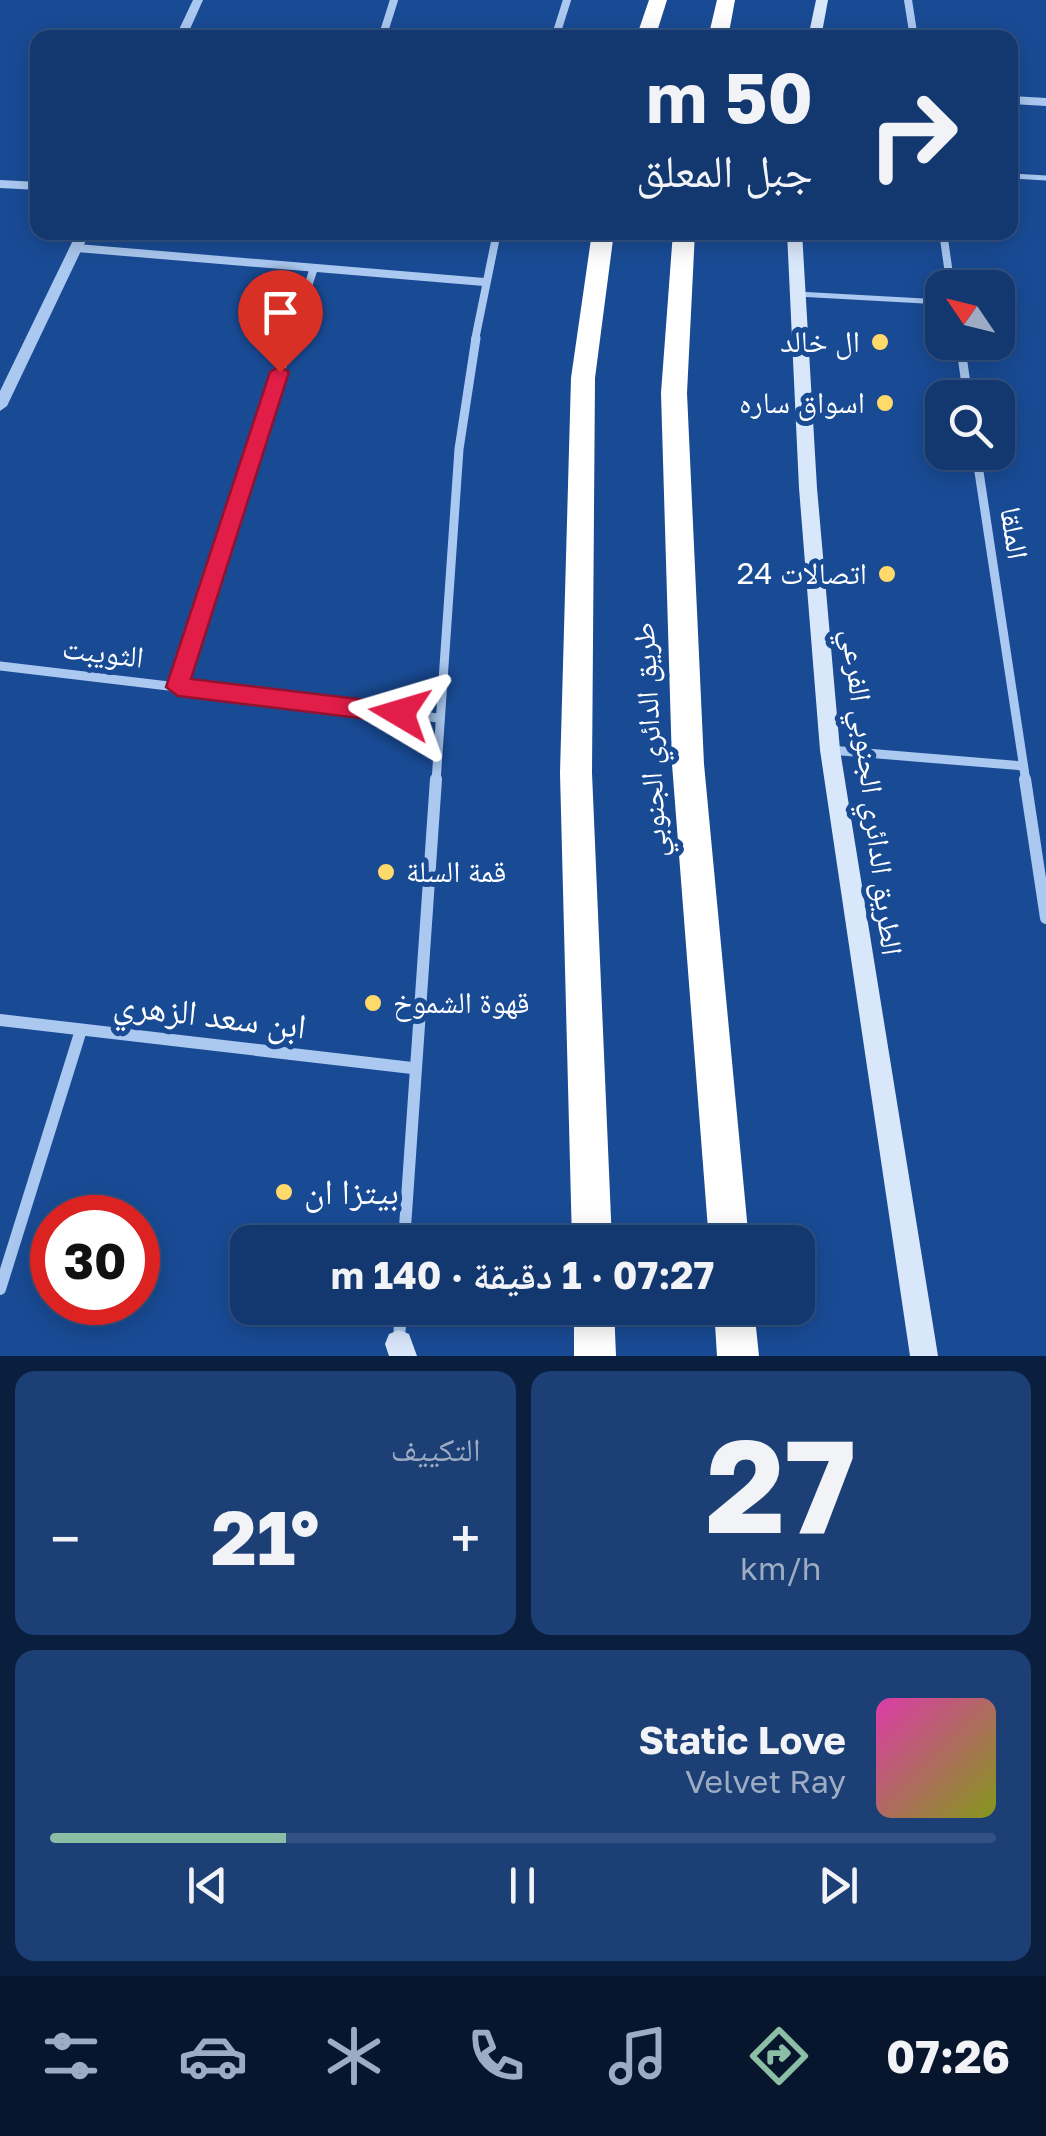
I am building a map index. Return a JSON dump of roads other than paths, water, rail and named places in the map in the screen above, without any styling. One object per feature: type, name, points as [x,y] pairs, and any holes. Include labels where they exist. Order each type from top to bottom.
[{"type":"highway","points":[[649,30],[658,0]]},
{"type":"highway","points":[[720,30],[726,0]]},
{"type":"highway","points":[[591,1225],[576,773],[584,378],[602,240]]},
{"type":"highway","name":"طريق الدائري الجنوبي","points":[[684,240],[674,393],[688,764],[728,1225]]},
{"type":"highway","points":[[595,1325],[596,1356]]},
{"type":"highway","points":[[735,1325],[738,1356]]},
{"type":"main road","points":[[816,30],[822,0]]},
{"type":"main road","name":"الطريق الدائري الجنوبي الفرعي","points":[[795,240],[808,488],[830,750],[924,1356]]},
{"type":"street","points":[[184,30],[198,0]]},
{"type":"street","points":[[385,30],[394,0]]},
{"type":"street","points":[[557,30],[567,0]]},
{"type":"street","points":[[908,0],[913,30]]},
{"type":"street","points":[[1018,100],[1046,102]]},
{"type":"street","points":[[0,184],[30,186]]},
{"type":"street","points":[[0,406],[80,240]]},
{"type":"street","points":[[405,1225],[412,1068],[458,449],[484,282],[495,240]]},
{"type":"street","points":[[944,240],[948,270]]},
{"type":"street","points":[[77,248],[484,282]]},
{"type":"street","points":[[178,687],[314,268]]},
{"type":"street","name":"الملقا","points":[[979,470],[1046,918]]},
{"type":"street","name":"الثويبت","points":[[0,666],[438,718]]},
{"type":"street","points":[[830,750],[1024,766]]},
{"type":"street","name":"ابن سعد الزهري","points":[[0,1020],[412,1068]]},
{"type":"street","points":[[0,1289],[80,1030]]},
{"type":"street","points":[[399,1353],[400,1325]]},
{"type":"lane","points":[[1018,176],[1046,178]]},
{"type":"lane","points":[[798,294],[925,301]]},
{"type":"place","name":"ال خالد","points":[[880,342]]},
{"type":"place","name":"اسواق ساره","points":[[885,403]]},
{"type":"place","name":"اتصالات 24","points":[[887,574]]},
{"type":"place","name":"قمة السلة","points":[[386,872]]},
{"type":"place","name":"قهوة الشموخ","points":[[373,1003]]},
{"type":"place","name":"بيتزا ان","points":[[284,1192]]}]
